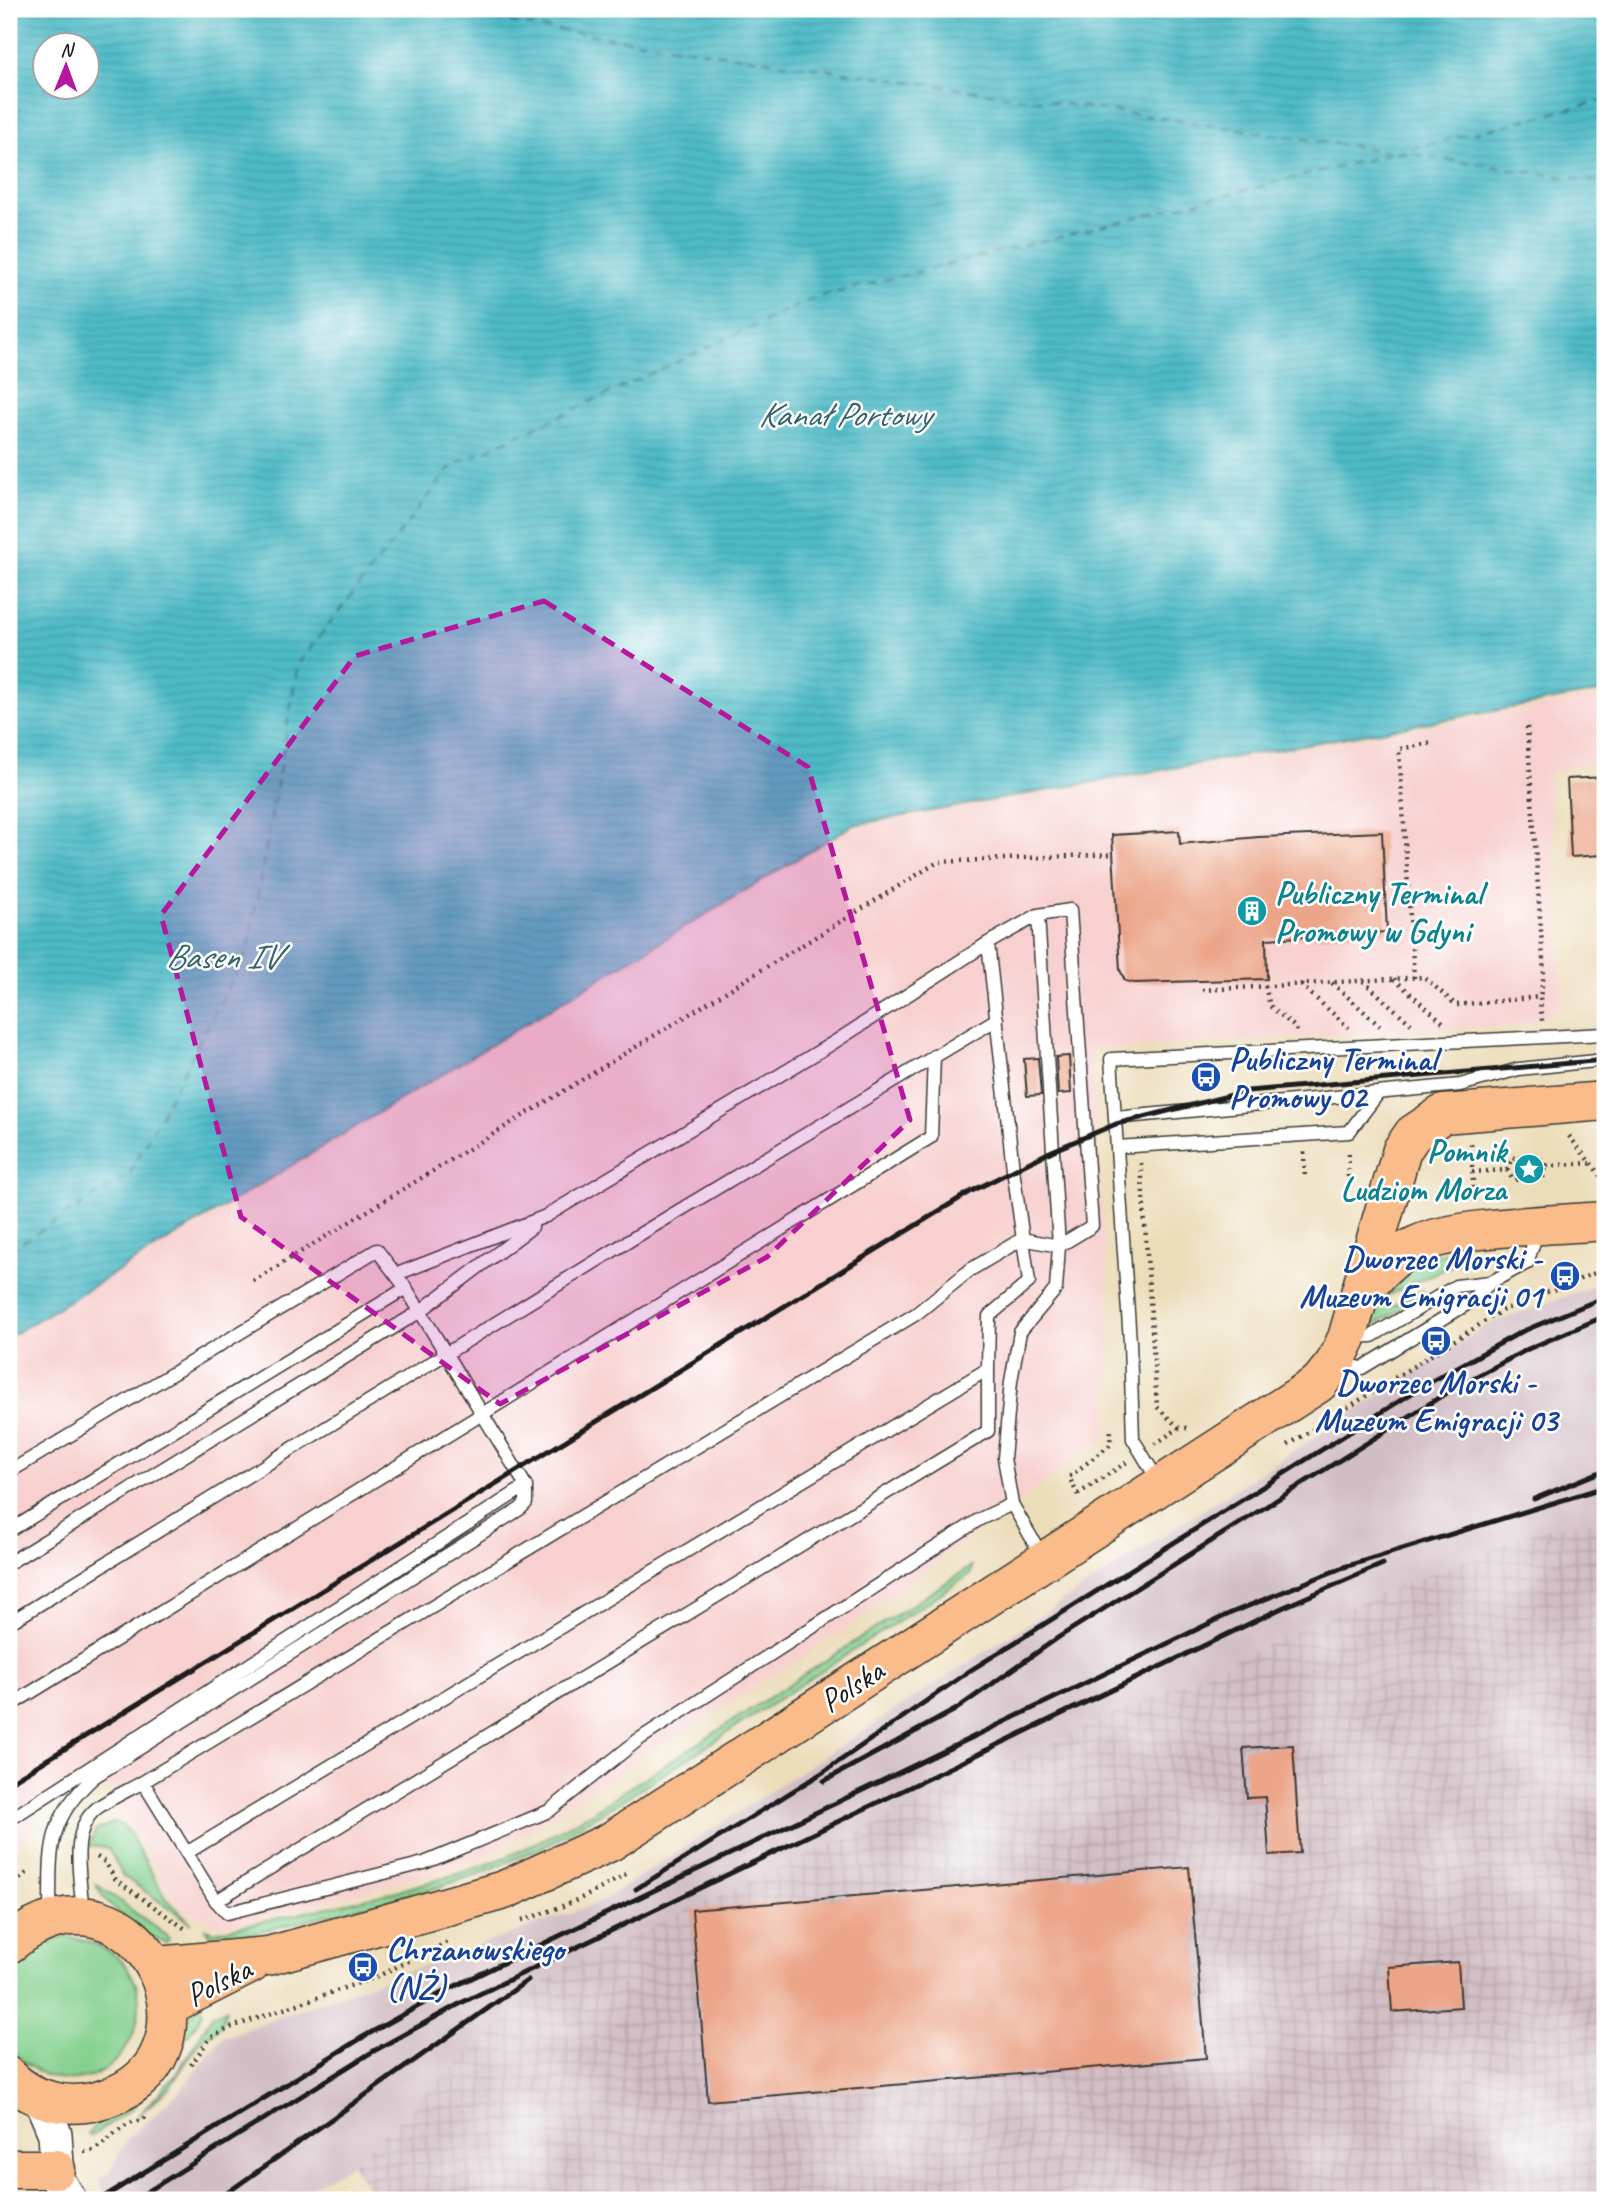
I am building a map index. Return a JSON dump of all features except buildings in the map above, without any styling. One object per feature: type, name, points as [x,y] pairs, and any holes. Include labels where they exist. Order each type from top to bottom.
[{"type":"highway","name":"Polska","points":[[157,1966],[268,1956],[504,1890],[575,1860],[621,1835],[1319,1383],[1341,1350],[1402,1150],[1413,1134],[1443,1114],[1498,1100],[1605,1101]]},
{"type":"highway","name":"Polska","points":[[1358,1300],[1376,1276],[1396,1257],[1419,1244],[1445,1237],[1605,1221]]},
{"type":"highway","points":[[9,1944],[26,1930],[67,1919],[113,1925],[138,1941],[157,1966],[168,2006],[165,2035],[153,2062],[134,2084],[108,2098],[80,2105],[40,2098],[9,2077]]},
{"type":"highway","name":"Polska","points":[[168,2006],[268,1956]]},
{"type":"highway","points":[[9,2169],[66,2164]]},
{"type":"street","points":[[40,2098],[66,2164]]},
{"type":"street","points":[[66,2164],[80,2105]]},
{"type":"lane","points":[[9,1563],[419,1312],[546,1216],[833,1043],[988,943],[1038,915],[1070,910],[1093,1226],[1059,1246],[1022,1239],[970,1270],[916,1314],[143,1783],[99,1806],[83,1825],[79,1838],[67,1919]]},
{"type":"lane","points":[[1038,915],[1059,1246],[1056,1289],[1020,1332],[1011,1381],[1004,1458],[1012,1504],[1044,1559]]},
{"type":"lane","points":[[216,1901],[988,1431],[989,1316],[1029,1282],[988,943]]},
{"type":"lane","points":[[9,1623],[997,1019]]},
{"type":"lane","points":[[1161,1485],[1133,1439],[1130,1342],[1111,1059],[1605,1034]]},
{"type":"lane","points":[[9,1706],[931,1137],[934,1056]]},
{"type":"lane","points":[[1115,1118],[1377,1095],[1460,1085],[1519,1069],[1605,1060]]},
{"type":"lane","points":[[1460,1085],[1498,1100]]},
{"type":"lane","points":[[1117,1147],[1349,1132],[1377,1095]]},
{"type":"lane","points":[[397,1274],[546,1216]]},
{"type":"lane","points":[[1490,1282],[1456,1286],[1372,1336],[1341,1350],[1362,1368],[1467,1304],[1490,1282],[1527,1263],[1539,1227]]},
{"type":"lane","points":[[9,1472],[377,1250],[406,1288],[526,1486],[526,1503],[520,1509],[116,1761],[78,1791],[58,1819],[53,1836],[67,1919]]},
{"type":"lane","points":[[9,1531],[406,1288]]},
{"type":"lane","points":[[188,1852],[988,1369]]},
{"type":"lane","points":[[9,1820],[526,1486]]},
{"type":"lane","points":[[143,1783],[216,1901],[227,1913],[424,1863],[548,1811],[638,1740],[981,1519],[1012,1504]]},
{"type":"path","points":[[1527,727],[1544,975],[1542,1022]]},
{"type":"path","points":[[1414,978],[1399,749],[1433,743]]},
{"type":"path","points":[[253,1282],[938,862],[1114,854]]},
{"type":"path","points":[[1202,990],[1424,977],[1456,1005],[1541,997]]},
{"type":"path","points":[[1393,979],[1446,1025]]},
{"type":"path","points":[[1362,980],[1415,1027]]},
{"type":"path","points":[[1331,982],[1383,1028]]},
{"type":"path","points":[[1300,984],[1353,1032]]},
{"type":"path","points":[[1265,986],[1270,1006],[1296,1028],[1297,1040]]},
{"type":"path","points":[[1559,1137],[1570,1136],[1605,1181]]},
{"type":"path","points":[[1341,1143],[1357,1148]]},
{"type":"path","points":[[1475,1207],[1470,1144],[1483,1143]]},
{"type":"path","points":[[1348,1177],[1349,1145]]},
{"type":"path","points":[[1303,1146],[1305,1180]]},
{"type":"path","points":[[1140,1156],[1157,1407],[1179,1428]]},
{"type":"path","points":[[1538,1156],[1545,1166],[1542,1178],[1513,1180],[1507,1170],[1512,1158],[1538,1156]]},
{"type":"path","points":[[1545,1166],[1591,1163]]},
{"type":"path","points":[[1472,1172],[1507,1170]]},
{"type":"path","points":[[1111,1419],[1110,1445],[1069,1477],[1078,1494],[1179,1428],[1192,1428]]},
{"type":"path","points":[[97,1856],[106,1862],[116,1880],[188,1931]]},
{"type":"path","points":[[9,1888],[28,1872]]},
{"type":"path","points":[[229,2015],[232,2027]]},
{"type":"path","points":[[66,2164],[93,2151],[132,2121]]},
{"type":"highlighted area","points":[[544,601],[808,767],[910,1120],[767,1257],[500,1404],[241,1217],[161,915],[355,656]]},
{"type":"shaded area","points":[[1605,695],[1605,761],[1549,772],[1563,1006],[1525,1025],[1091,1050],[1110,1325],[1107,1437],[847,1628],[488,1856],[425,1876],[223,1927],[180,1910],[95,1764],[51,1796],[15,1848],[9,1851],[9,1337],[853,827]]},
{"type":"shaded area","points":[[1605,1282],[1605,1521],[1540,1529],[1348,1607],[559,1969],[352,2163],[291,2200],[109,2200],[98,2179],[110,2172],[126,2140],[180,2091],[221,2038],[600,1902],[1489,1324]]},
{"type":"shaded area","points":[[1605,1521],[1605,2200],[375,2200],[352,2163],[559,1969],[1348,1607],[1540,1529]]},
{"type":"green space","points":[[1472,1251],[1466,1262],[1453,1265],[1386,1296],[1391,1307],[1423,1290],[1425,1295],[1371,1327],[1367,1326],[1377,1298],[1430,1254]]},
{"type":"green space","points":[[972,1566],[971,1573],[966,1577],[633,1794],[547,1845],[484,1872],[420,1893],[215,1942],[205,1929],[214,1932],[384,1894],[452,1876],[524,1849],[586,1816]]},
{"type":"green space","points":[[115,1822],[127,1829],[165,1897],[192,1924],[123,1876],[108,1848],[88,1846],[96,1830]]},
{"type":"green space","points":[[96,1884],[166,1935],[169,1939],[166,1943],[126,1919],[107,1901]]},
{"type":"green space","points":[[65,1937],[109,1952],[133,1978],[139,2009],[130,2040],[110,2066],[80,2079],[46,2075],[9,2048],[10,1991],[19,1964],[29,1953],[44,1944]]},
{"type":"green space","points":[[198,2007],[203,2010],[198,2021],[151,2088],[133,2108],[92,2136],[88,2134]]},
{"type":"green space","points":[[226,2010],[221,2026],[200,2041],[170,2087],[138,2116],[175,2076],[213,2014]]},
{"type":"water","name":"Kanał Portowy","points":[[9,9],[1605,9],[1605,691],[853,825],[9,1337]]},
{"type":"ferry route","points":[[415,9],[1393,152]]},
{"type":"ferry route","points":[[9,1251],[129,1175],[248,950],[298,664],[452,466],[814,298],[1605,100]]},
{"type":"ferry route","points":[[1398,152],[1605,183]]},
{"type":"railway","points":[[9,1783],[970,1192],[1052,1151],[1116,1124],[1248,1091],[1605,1060]]},
{"type":"railway","points":[[636,1889],[825,1771],[971,1670],[1425,1385],[1521,1332],[1605,1297]]},
{"type":"railway","points":[[824,1781],[955,1710],[1059,1637],[1451,1390],[1528,1349],[1605,1316]]},
{"type":"railway","points":[[1534,1499],[1605,1470]]},
{"type":"railway","points":[[99,2200],[363,2037],[449,1989],[1231,1613],[1344,1567],[1605,1487]]},
{"type":"railway","points":[[134,2200],[372,2052],[463,2002],[1284,1607],[1383,1564]]},
{"type":"railway","points":[[217,2200],[528,1980]]},
{"type":"place","name":"Publiczny Terminal Promowy w Gdyni","points":[[1252,911]]},
{"type":"place","name":"Publiczny Terminal Promowy 02","points":[[1206,1077]]},
{"type":"place","name":"Pomnik Ludziom Morza","points":[[1529,1169]]},
{"type":"place","name":"Dworzec Morski - Muzeum Emigracji 01","points":[[1565,1276]]},
{"type":"place","name":"Dworzec Morski - Muzeum Emigracji 03","points":[[1436,1341]]},
{"type":"place","name":"Chrzanowskiego (NŻ)","points":[[363,1967]]},
{"type":"water label","name":"Basen IV","points":[[222,956]]}]
